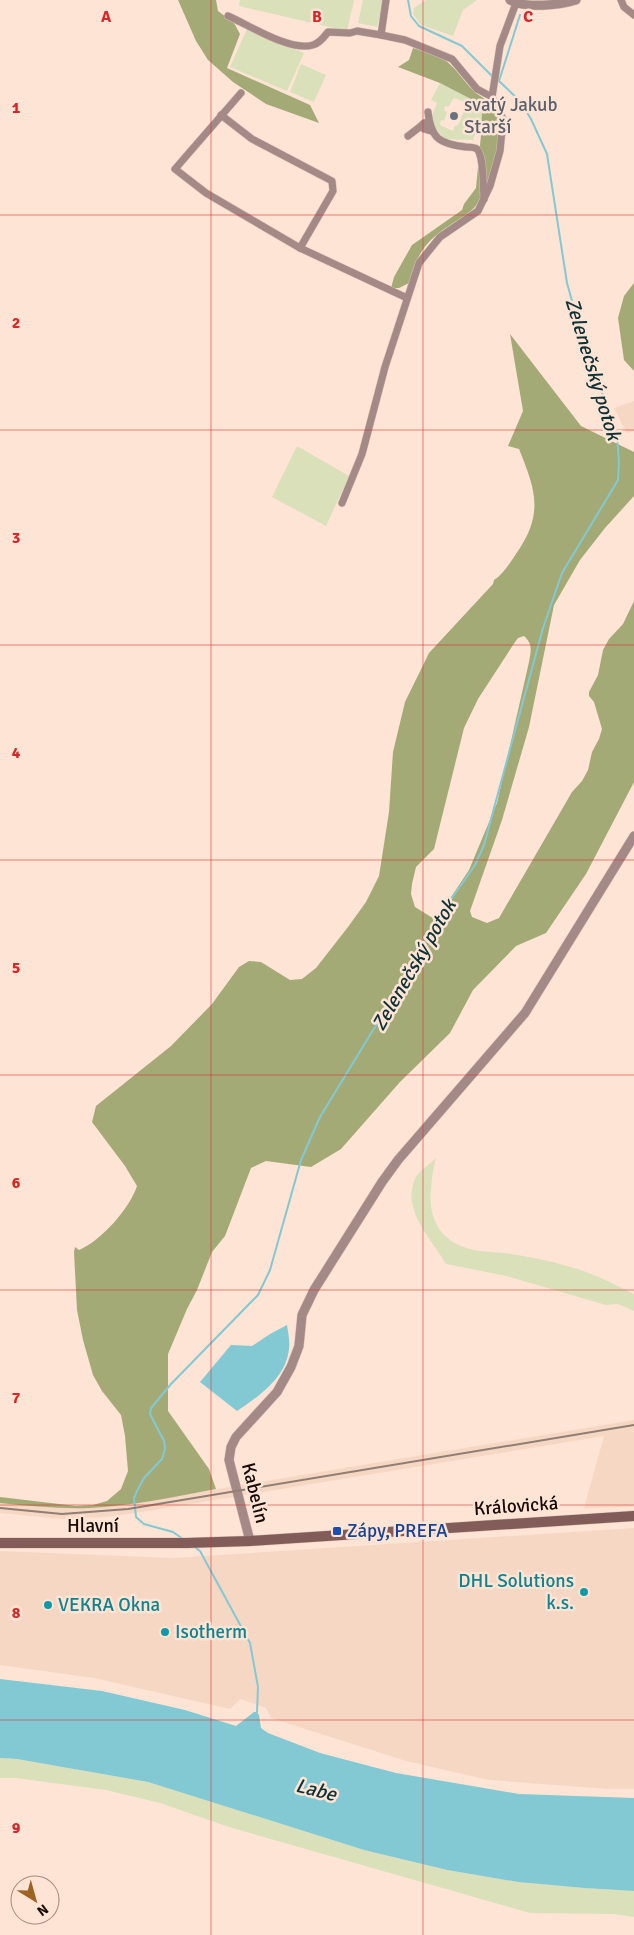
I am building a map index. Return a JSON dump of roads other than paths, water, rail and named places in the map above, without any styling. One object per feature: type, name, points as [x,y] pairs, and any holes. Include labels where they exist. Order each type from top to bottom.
[{"type":"main road","name":"Královická","points":[[205,1542],[250,1541],[634,1516]]},
{"type":"main road","name":"Hlavní","points":[[0,1543],[205,1542]]},
{"type":"street","points":[[381,35],[386,0]]},
{"type":"street","points":[[342,503],[362,454],[385,367],[419,263],[440,237],[478,211],[490,186],[500,151],[502,119],[492,97],[500,46],[513,2],[524,5],[561,4],[576,0]]},
{"type":"street","points":[[621,0],[624,7],[634,15]]},
{"type":"street","points":[[228,16],[268,36],[295,45],[308,46],[315,44],[328,32],[350,33],[357,31],[405,40],[452,59],[477,89],[492,97]]},
{"type":"street","points":[[240,93],[175,169],[206,193],[300,248],[407,298]]},
{"type":"street","points":[[428,112],[431,130]]},
{"type":"street","points":[[221,116],[252,140],[332,181],[332,191],[300,248]]},
{"type":"street","points":[[408,136],[424,123],[430,122]]},
{"type":"street","points":[[420,126],[431,130],[443,142],[478,150],[482,165],[484,199]]},
{"type":"street","name":"Kabelín","points":[[250,1541],[229,1460],[230,1447],[244,1427],[277,1392],[297,1354],[300,1323],[314,1290],[398,1160],[525,1013],[634,836]]},
{"type":"water","points":[[287,1325],[289,1349],[283,1369],[270,1385],[237,1411],[200,1382],[231,1345],[252,1346]]},
{"type":"water","name":"Labe","points":[[0,1679],[102,1691],[185,1710],[236,1726],[254,1712],[257,1712],[261,1728],[268,1733],[320,1753],[396,1773],[519,1794],[634,1798],[634,1891],[518,1882],[447,1870],[364,1850],[148,1782],[17,1759],[0,1758]]},
{"type":"waterway","name":"Zelenečský potok","points":[[408,0],[411,16],[419,26],[462,46],[493,77]]},
{"type":"waterway","name":"Zelenečský potok","points":[[183,1539],[173,1532],[144,1524],[136,1517],[134,1498],[144,1478],[162,1459],[165,1449],[164,1441],[150,1414],[151,1408],[171,1384],[258,1295],[270,1270],[301,1160],[320,1117],[373,1030],[395,1000],[438,918],[475,865],[484,845],[543,628],[562,573],[618,480],[617,435],[581,333],[567,283],[547,154],[531,119],[520,101],[499,81],[520,15]]},
{"type":"waterway","name":"Zelenečský potok","points":[[193,1546],[200,1551],[250,1643],[258,1687],[257,1712]]},
{"type":"railway","points":[[0,1508],[62,1514],[128,1509],[634,1425]]},
{"type":"place","name":"svatý Jakub Starší","points":[[454,116]]},
{"type":"place","name":"Zápy, PREFA","points":[[337,1531]]},
{"type":"place","name":"DHL Solutions k.s.","points":[[584,1592]]},
{"type":"place","name":"VEKRA Okna","points":[[48,1605]]},
{"type":"place","name":"Isotherm","points":[[165,1632]]}]
